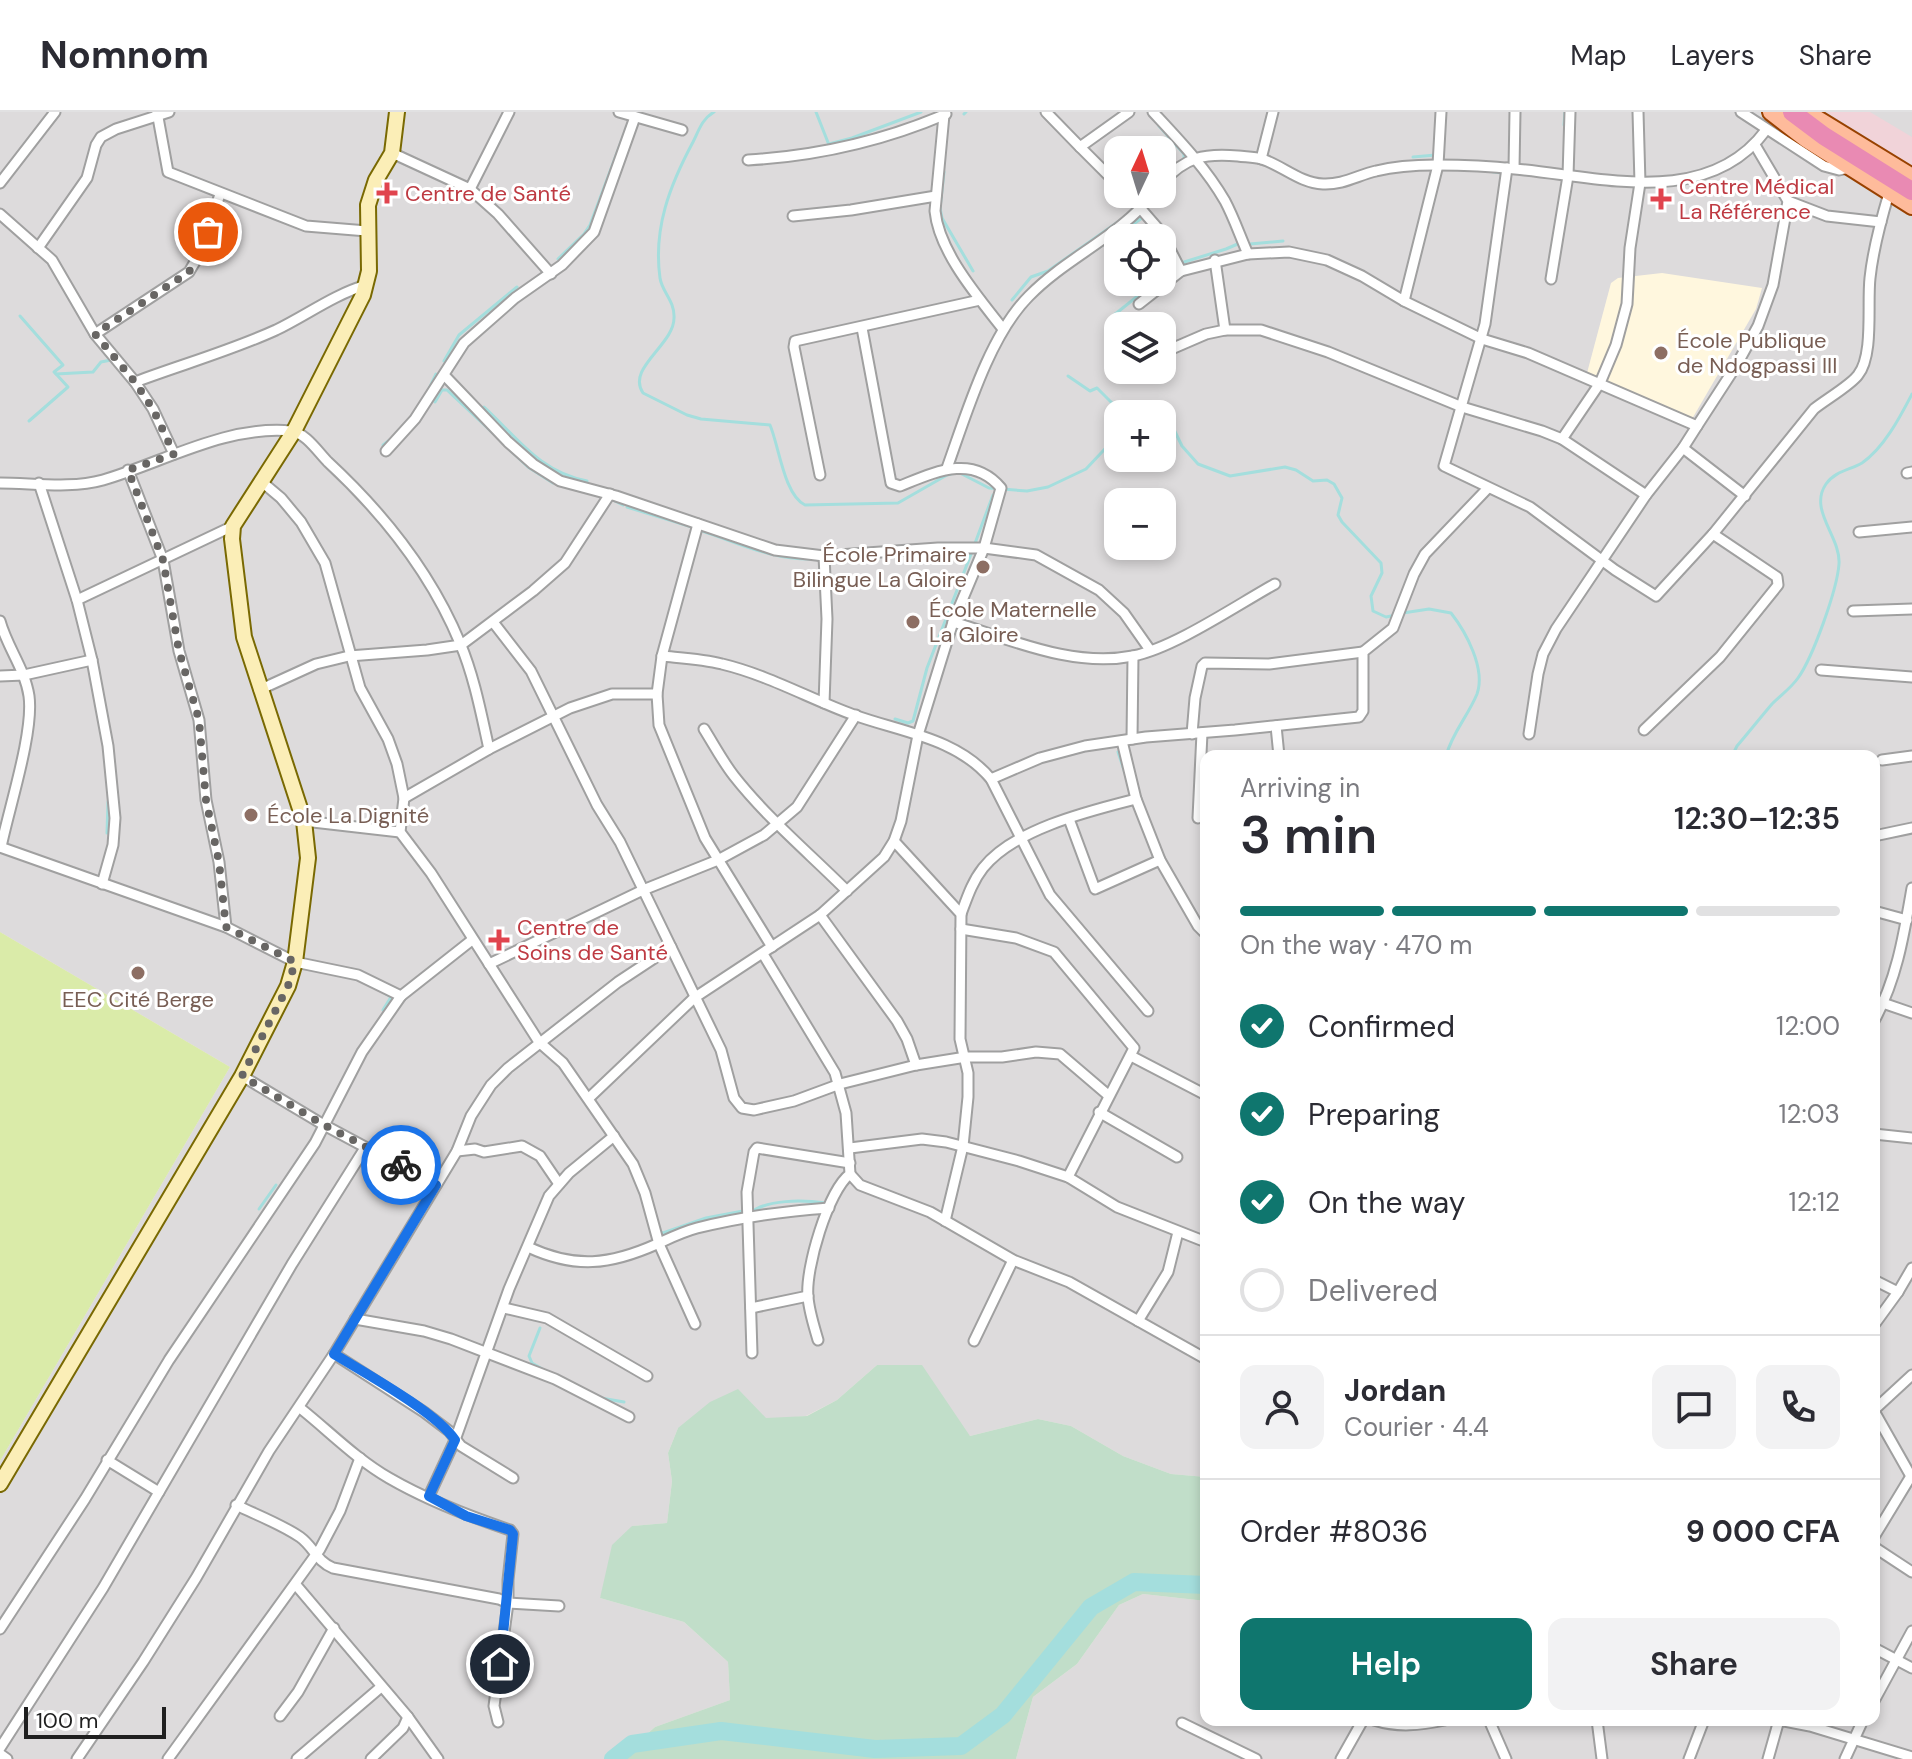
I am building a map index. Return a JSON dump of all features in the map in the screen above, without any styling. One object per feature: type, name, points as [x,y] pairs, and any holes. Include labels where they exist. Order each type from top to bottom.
[{"type":"highway","points":[[1779,112],[1912,191]]},
{"type":"highway","points":[[1792,112],[1824,136]]},
{"type":"main road","points":[[0,1484],[242,1076],[288,986],[295,962],[308,858],[304,821],[244,637],[238,606],[233,526],[294,431],[349,325],[366,285],[369,271],[368,205],[376,180],[392,153],[397,112]]},
{"type":"main road","points":[[1771,112],[1912,206]]},
{"type":"main road","points":[[1806,112],[1912,177]]},
{"type":"street","points":[[0,183],[55,112]]},
{"type":"street","points":[[38,248],[87,178],[101,137],[169,112]]},
{"type":"street","points":[[470,189],[509,112]]},
{"type":"street","points":[[619,112],[682,130]]},
{"type":"street","points":[[1046,112],[1104,171]]},
{"type":"street","points":[[1080,147],[1129,112]]},
{"type":"street","points":[[1153,112],[1194,157],[1224,201],[1248,254]]},
{"type":"street","points":[[1261,159],[1273,112]]},
{"type":"street","points":[[1404,301],[1438,165],[1441,112]]},
{"type":"street","points":[[1515,112],[1510,168],[1482,339],[1444,466],[1530,507],[1656,596],[1713,534],[1814,409],[1851,383],[1863,367],[1867,347],[1870,276],[1889,193]]},
{"type":"street","points":[[1551,279],[1568,176],[1570,112]]},
{"type":"street","points":[[1562,439],[1600,383],[1616,345],[1627,304],[1630,248],[1640,183],[1638,112]]},
{"type":"street","points":[[1741,112],[1824,166],[1839,170],[1851,168]]},
{"type":"street","points":[[748,160],[836,149],[885,136],[946,113],[935,211],[940,235],[980,300],[1003,329]]},
{"type":"street","points":[[158,114],[168,172],[306,226],[367,231]]},
{"type":"street","points":[[386,451],[415,419],[464,343],[515,298],[576,253],[594,232],[635,117]]},
{"type":"street","points":[[1176,172],[1194,157],[1225,155],[1261,159],[1319,184],[1337,184],[1374,171],[1402,166],[1438,165],[1510,168],[1640,183],[1668,182],[1705,173],[1755,145],[1766,130]]},
{"type":"street","points":[[1755,145],[1788,201],[1827,216],[1881,222]]},
{"type":"street","points":[[392,153],[470,189],[498,214],[551,274]]},
{"type":"street","points":[[95,334],[189,272],[203,248],[220,194]]},
{"type":"street","points":[[793,216],[936,196]]},
{"type":"street","points":[[1529,734],[1543,654],[1556,629],[1646,495],[1683,448],[1758,326],[1773,285],[1788,201]]},
{"type":"street","points":[[947,468],[1003,329],[1030,294],[1118,230],[1142,208],[1161,232],[1181,271]]},
{"type":"street","points":[[0,214],[52,260],[95,334],[153,409],[174,454]]},
{"type":"street","points":[[1139,304],[1181,271],[1215,260],[1248,254],[1289,252],[1327,260],[1482,339],[1528,353],[1697,426]]},
{"type":"street","points":[[1215,260],[1225,330]]},
{"type":"street","points":[[135,382],[224,353],[280,328],[332,297],[366,285]]},
{"type":"street","points":[[820,475],[795,341],[980,300]]},
{"type":"street","points":[[589,1098],[694,998],[820,915],[884,857],[894,841],[901,821],[918,735],[953,622],[984,548],[1001,488],[993,480],[971,470],[947,468],[900,486],[891,483],[862,328]]},
{"type":"street","points":[[1176,347],[1206,334],[1225,330],[1261,330],[1328,352],[1462,407],[1562,439],[1646,495]]},
{"type":"street","points":[[445,376],[508,442],[533,464],[560,481],[610,494],[775,550],[824,556],[984,548],[1036,555],[1099,590],[1124,613],[1150,650]]},
{"type":"street","points":[[0,483],[80,484],[102,480],[233,437],[294,431],[314,446],[372,503],[443,606],[461,645],[489,749]]},
{"type":"street","points":[[1683,448],[1745,496]]},
{"type":"street","points":[[128,470],[163,560],[179,651],[199,720],[206,800],[219,862],[226,927]]},
{"type":"street","points":[[262,482],[281,498],[301,522],[325,563],[360,688],[388,739],[397,764],[404,798],[400,832],[431,873],[539,1042],[563,1063],[633,1164],[645,1193],[659,1244],[695,1324]]},
{"type":"street","points":[[39,483],[77,600],[108,746],[115,818],[113,845],[102,884]]},
{"type":"street","points":[[1198,818],[1195,698],[1205,663],[1269,664],[1363,652],[1394,625],[1425,554],[1488,488]]},
{"type":"street","points":[[259,690],[316,664],[349,656],[461,645],[565,563],[610,494]]},
{"type":"street","points":[[698,524],[662,656],[657,694],[659,725],[705,838],[772,947]]},
{"type":"street","points":[[77,600],[233,526]]},
{"type":"street","points":[[1859,532],[1912,527]]},
{"type":"street","points":[[1644,730],[1720,657],[1778,585],[1777,577],[1713,534]]},
{"type":"street","points":[[824,556],[827,619],[824,703]]},
{"type":"street","points":[[953,622],[1064,655],[1088,659],[1133,656],[1170,642],[1275,584]]},
{"type":"street","points":[[1853,611],[1912,609]]},
{"type":"street","points":[[0,621],[24,675],[29,697],[28,717],[0,847],[226,927],[295,962],[358,975],[401,996]]},
{"type":"street","points":[[493,622],[531,671],[597,805],[620,842],[721,1050],[734,1098],[742,1108],[754,1110],[794,1101],[840,1084],[916,1065],[966,1057],[1002,1057],[1036,1052],[1060,1054],[1108,1095]]},
{"type":"street","points":[[991,779],[1040,758],[1085,746],[1362,715],[1363,652]]},
{"type":"street","points":[[662,656],[722,664],[752,673],[824,703],[957,750],[980,766],[991,779],[1058,907],[1148,1011]]},
{"type":"street","points":[[1133,656],[1127,740],[1136,799],[1160,860],[1200,928]]},
{"type":"street","points":[[0,676],[24,675],[92,660]]},
{"type":"street","points":[[1821,670],[1912,677]]},
{"type":"street","points":[[404,798],[489,749],[589,700],[612,694],[657,694]]},
{"type":"street","points":[[489,964],[643,890],[718,860],[778,825],[797,807],[856,715]]},
{"type":"street","points":[[1276,726],[1278,750]]},
{"type":"street","points":[[704,729],[733,775],[778,825],[847,891]]},
{"type":"street","points":[[1882,760],[1912,756]]},
{"type":"street","points":[[945,1221],[963,1146],[968,1097],[966,1057],[960,1039],[961,914],[973,883],[994,856],[1021,839],[1069,819],[1136,799]]},
{"type":"street","points":[[1069,819],[1095,889],[1160,860]]},
{"type":"street","points":[[304,821],[400,832]]},
{"type":"street","points":[[1880,835],[1912,828]]},
{"type":"street","points":[[894,841],[961,914]]},
{"type":"street","points":[[1880,998],[1898,961],[1912,888]]},
{"type":"street","points":[[1880,913],[1907,920]]},
{"type":"street","points":[[820,915],[897,1021],[916,1065]]},
{"type":"street","points":[[961,929],[1016,938],[1054,952],[1133,1045],[1131,1056],[1099,1112],[1068,1177]]},
{"type":"street","points":[[0,1629],[169,1360],[315,1143],[362,1052],[401,996],[472,940]]},
{"type":"street","points":[[77,1759],[189,1590],[269,1451],[334,1354],[457,1151],[471,1116],[491,1085],[539,1042],[618,982],[671,947]]},
{"type":"street","points":[[763,954],[840,1084],[850,1148],[850,1169],[860,1185],[930,1212],[1013,1260],[1069,1282],[1200,1356]]},
{"type":"street","points":[[1880,1000],[1912,1013]]},
{"type":"street","points":[[1131,1056],[1200,1092]]},
{"type":"street","points":[[242,1076],[324,1125],[436,1185]]},
{"type":"street","points":[[1099,1112],[1177,1157]]},
{"type":"street","points":[[1880,1135],[1912,1138]]},
{"type":"street","points":[[429,1496],[455,1440],[509,1289],[544,1205],[569,1173],[614,1136]]},
{"type":"street","points":[[850,1148],[914,1139],[963,1146],[1068,1177],[1117,1207],[1200,1240]]},
{"type":"street","points":[[457,1151],[475,1149],[484,1152],[522,1146],[540,1156],[559,1184]]},
{"type":"street","points":[[7,1759],[0,1751],[103,1588],[292,1264],[365,1148]]},
{"type":"street","points":[[752,1353],[747,1192],[757,1148],[850,1169]]},
{"type":"street","points":[[818,1340],[808,1296],[820,1228],[850,1169]]},
{"type":"street","points":[[528,1247],[552,1258],[592,1262],[616,1259],[694,1229],[748,1214],[829,1208]]},
{"type":"street","points":[[1138,1321],[1168,1272],[1178,1232]]},
{"type":"street","points":[[974,1341],[1013,1260]]},
{"type":"street","points":[[1880,1317],[1912,1268]]},
{"type":"street","points":[[1880,1283],[1898,1292]]},
{"type":"street","points":[[751,1308],[808,1296]]},
{"type":"street","points":[[504,1308],[547,1318],[647,1376]]},
{"type":"street","points":[[355,1319],[424,1331],[488,1353],[555,1379],[629,1417]]},
{"type":"street","points":[[334,1354],[424,1412],[449,1431],[455,1440],[513,1478]]},
{"type":"street","points":[[1880,1405],[1912,1375]]},
{"type":"street","points":[[300,1408],[360,1458],[390,1478],[445,1507],[510,1530],[513,1534],[508,1603],[494,1706],[498,1722]]},
{"type":"street","points":[[1880,1421],[1910,1472],[1880,1526]]},
{"type":"street","points":[[168,1759],[315,1556],[340,1511],[360,1458]]},
{"type":"street","points":[[107,1460],[159,1492]]},
{"type":"street","points":[[236,1505],[296,1535],[310,1545],[315,1556],[333,1568],[508,1603],[559,1606]]},
{"type":"street","points":[[1880,1551],[1912,1572]]},
{"type":"street","points":[[296,1585],[408,1717],[438,1759]]},
{"type":"street","points":[[280,1716],[298,1692],[334,1628]]},
{"type":"street","points":[[1880,1691],[1912,1631]]},
{"type":"street","points":[[1880,1651],[1912,1668]]},
{"type":"street","points":[[297,1759],[381,1687]]},
{"type":"street","points":[[371,1759],[403,1728],[408,1717]]},
{"type":"street","points":[[1182,1723],[1256,1759]]},
{"type":"street","points":[[1341,1759],[1360,1726]]},
{"type":"street","points":[[1492,1726],[1506,1759]]},
{"type":"street","points":[[1598,1726],[1602,1759]]},
{"type":"street","points":[[1689,1759],[1702,1726]]},
{"type":"street","points":[[1768,1759],[1777,1726]]},
{"type":"street","points":[[1802,1726],[1912,1757]]},
{"type":"street","points":[[1845,1759],[1860,1726]]},
{"type":"shaded area","points":[[0,112],[1912,112],[1912,1759],[1016,1759],[1033,1697],[1077,1664],[1119,1605],[1143,1594],[1200,1600],[1200,1726],[1880,1726],[1880,750],[1200,750],[1200,1476],[1171,1474],[1123,1456],[1071,1426],[1038,1419],[970,1436],[877,1365],[837,1400],[806,1416],[678,1428],[668,1453],[672,1481],[667,1523],[632,1526],[600,1598],[684,1622],[728,1662],[730,1700],[655,1727],[619,1759],[0,1759],[0,1461],[230,1067],[0,932]]},
{"type":"shaded area","points":[[1826,112],[1870,112],[1912,137],[1912,166]]},
{"type":"shaded area","name":"École Publique de Ndogpassi III","points":[[1662,273],[1762,288],[1756,309],[1692,419],[1587,373],[1611,283],[1618,278]]},
{"type":"green space","points":[[0,932],[230,1067],[0,1461]]},
{"type":"green space","points":[[877,1365],[922,1365],[970,1436],[1038,1419],[1071,1426],[1123,1456],[1171,1474],[1200,1476],[1200,1600],[1143,1594],[1119,1605],[1077,1664],[1033,1697],[1016,1759],[619,1759],[655,1727],[730,1700],[728,1662],[684,1622],[600,1598],[612,1545],[632,1526],[667,1523],[672,1481],[668,1453],[678,1428],[710,1402],[738,1389],[766,1418],[807,1416],[837,1400]]},
{"type":"waterway","points":[[714,112],[699,129],[665,207],[658,260],[661,283],[673,307],[674,318],[667,338],[645,365],[639,384],[643,393],[701,419],[770,425],[787,481],[798,500],[805,505],[898,503],[958,472],[989,488],[1027,491],[1048,487],[1086,469],[1104,450]]},
{"type":"waterway","points":[[816,112],[829,145]]},
{"type":"waterway","points":[[829,144],[921,112]]},
{"type":"waterway","points":[[1564,125],[1565,112]]},
{"type":"waterway","points":[[558,259],[590,225],[628,118]]},
{"type":"waterway","points":[[1159,126],[1184,154],[1184,159]]},
{"type":"waterway","points":[[1413,157],[1436,155]]},
{"type":"waterway","points":[[1488,171],[1501,173]]},
{"type":"waterway","points":[[944,172],[940,208],[942,218],[973,271]]},
{"type":"waterway","points":[[1069,268],[1145,216]]},
{"type":"waterway","points":[[1012,300],[1031,277],[1048,271],[1125,217]]},
{"type":"waterway","points":[[1250,244],[1283,241]]},
{"type":"waterway","points":[[1181,263],[1240,243]]},
{"type":"waterway","points":[[444,361],[459,335],[517,287]]},
{"type":"waterway","points":[[1118,312],[1138,296]]},
{"type":"waterway","points":[[1141,308],[1149,301]]},
{"type":"waterway","points":[[20,316],[63,365],[54,372],[56,374]]},
{"type":"waterway","points":[[56,374],[93,372],[101,362],[111,360]]},
{"type":"waterway","points":[[429,389],[436,374]]},
{"type":"waterway","points":[[29,421],[68,387],[57,375]]},
{"type":"waterway","points":[[1068,376],[1090,391],[1097,388],[1117,408],[1132,410],[1148,405],[1164,409],[1182,446],[1198,464],[1230,476],[1285,467],[1313,481],[1327,480],[1334,484],[1342,498],[1338,515],[1342,522],[1381,563],[1382,573],[1371,596],[1373,611],[1386,617],[1396,615]]},
{"type":"waterway","points":[[435,402],[442,390],[447,390],[495,435]]},
{"type":"waterway","points":[[1735,750],[1772,704],[1798,678],[1823,623],[1839,564],[1823,514],[1821,494],[1826,484],[1838,473],[1870,457],[1891,432],[1912,394]]},
{"type":"waterway","points":[[410,419],[419,405]]},
{"type":"waterway","points":[[484,407],[542,462],[587,481],[586,484]]},
{"type":"waterway","points":[[383,445],[391,439]]},
{"type":"waterway","points":[[506,446],[528,467],[553,483]]},
{"type":"waterway","points":[[974,546],[993,495]]},
{"type":"waterway","points":[[613,500],[623,505]]},
{"type":"waterway","points":[[627,507],[692,527]]},
{"type":"waterway","points":[[699,530],[769,554],[814,559]]},
{"type":"waterway","points":[[895,719],[908,723],[913,721],[927,668],[971,554],[907,554]]},
{"type":"waterway","points":[[1403,613],[1429,609],[1451,613],[1463,630],[1477,662],[1477,694],[1448,750]]},
{"type":"waterway","points":[[1844,676],[1864,678]]},
{"type":"waterway","points":[[1118,752],[1125,773]]},
{"type":"waterway","points":[[107,833],[108,802]]},
{"type":"waterway","points":[[383,992],[391,997],[383,1010]]},
{"type":"waterway","points":[[258,1061],[262,1053]]},
{"type":"waterway","points":[[259,1209],[276,1185]]},
{"type":"waterway","points":[[750,1213],[775,1203],[826,1203]]},
{"type":"waterway","points":[[660,1232],[743,1211]]},
{"type":"waterway","points":[[540,1328],[529,1356],[532,1363],[544,1370]]},
{"type":"waterway","points":[[601,1398],[624,1402]]},
{"type":"waterway","points":[[613,1759],[632,1744],[721,1731],[875,1749],[961,1746],[1003,1715],[1091,1607],[1134,1582],[1200,1585]]},
{"type":"way so far","points":[[208,232],[196,264],[189,272],[95,334],[153,409],[174,454],[128,470],[163,560],[179,651],[199,720],[206,800],[219,862],[226,927],[295,962],[288,986],[242,1076],[365,1148],[401,1165]]},
{"type":"place","name":"Centre de Santé","points":[[387,193]]},
{"type":"place","name":"Centre Médical La Référence","points":[[1661,199]]},
{"type":"place","name":"École Publique de Ndogpassi III","points":[[1661,353]]},
{"type":"place","name":"École Primaire Bilingue La Gloire","points":[[983,567]]},
{"type":"place","name":"École Maternelle La Gloire","points":[[913,622]]},
{"type":"place","name":"École La Dignité","points":[[251,815]]},
{"type":"place","name":"Centre de Soins de Santé","points":[[499,940]]},
{"type":"place","name":"EEC Cité Berge","points":[[138,973]]},
{"type":"route","points":[[401,1165],[436,1185],[334,1354],[449,1431],[455,1440],[429,1496],[445,1507],[510,1530],[513,1534],[500,1664]]}]
